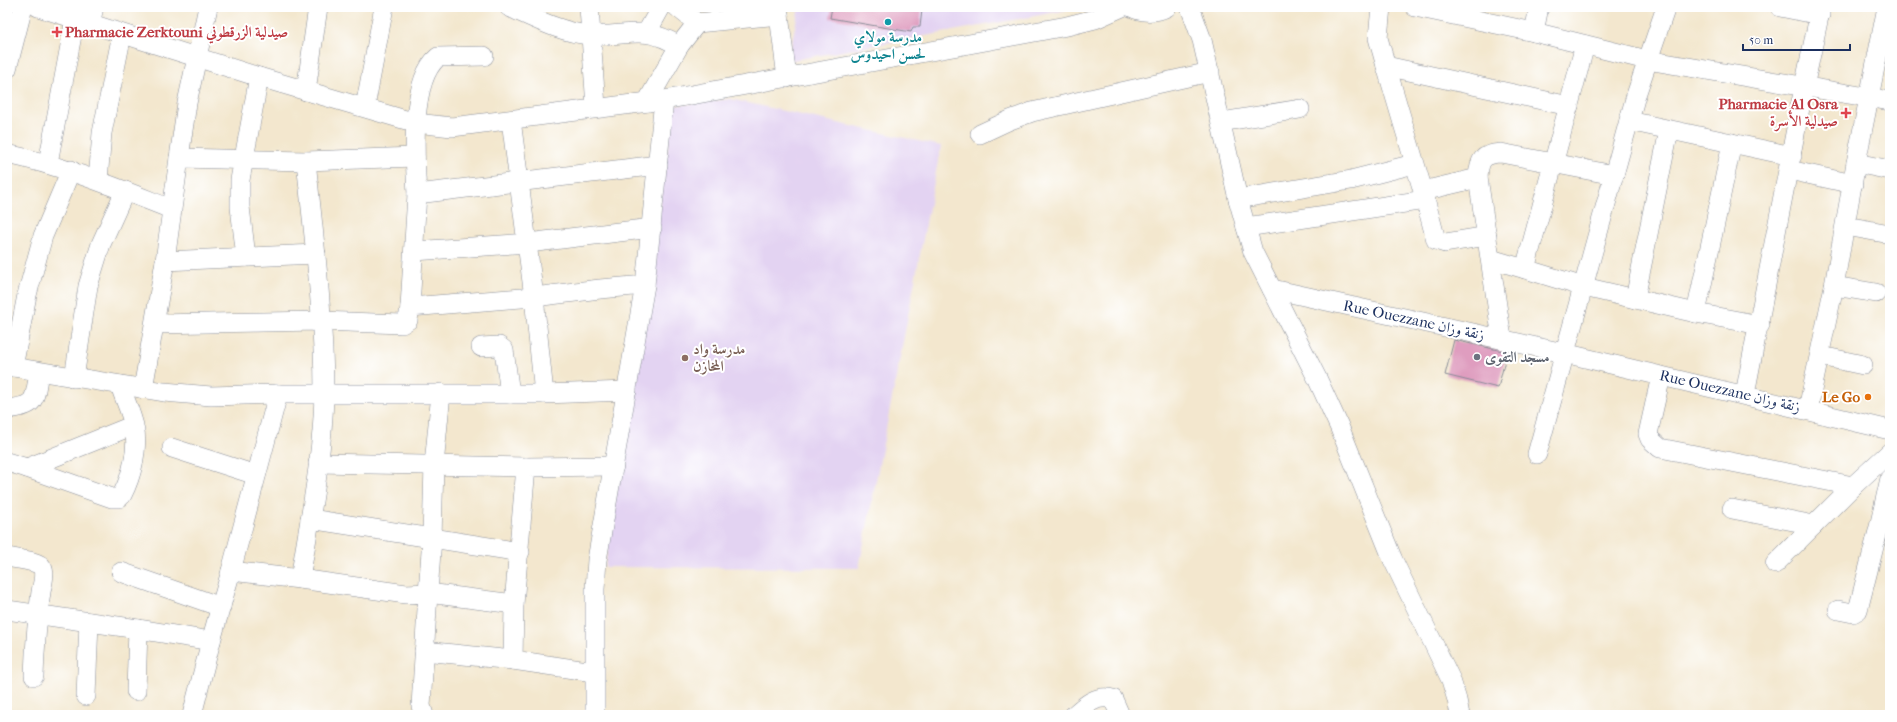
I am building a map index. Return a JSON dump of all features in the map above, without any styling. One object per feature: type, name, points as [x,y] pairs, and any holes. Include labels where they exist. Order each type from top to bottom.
[{"type":"street","points":[[7,69],[23,7]]},
{"type":"street","points":[[38,7],[86,16],[122,34],[259,77],[416,123],[452,127],[596,107],[656,101],[787,78],[1067,26],[1094,19],[1122,7]]},
{"type":"street","points":[[143,389],[165,261],[179,158],[208,7]]},
{"type":"street","points":[[306,91],[318,7]]},
{"type":"street","points":[[365,107],[384,7]]},
{"type":"street","points":[[509,7],[563,29],[591,36],[647,32],[663,37],[680,46]]},
{"type":"street","points":[[589,7],[596,107]]},
{"type":"street","points":[[647,32],[661,7]]},
{"type":"street","points":[[677,7],[697,23]]},
{"type":"street","points":[[1131,7],[1149,12],[1167,7]]},
{"type":"street","points":[[1190,7],[1202,40],[1238,199],[1253,252],[1339,426],[1393,560],[1450,680],[1457,700],[1460,715]]},
{"type":"street","points":[[1381,7],[1378,38],[1436,240],[1438,242],[1445,243],[1488,236]]},
{"type":"street","points":[[1534,32],[1538,7]]},
{"type":"street","points":[[1537,454],[1629,121],[1647,60],[1666,7]]},
{"type":"street","points":[[1745,394],[1760,325],[1804,87],[1820,11],[1780,7]]},
{"type":"street","points":[[1808,409],[1821,356],[1846,226],[1856,162],[1887,7]]},
{"type":"street","points":[[1422,8],[1471,13],[1534,32],[1647,60],[1890,101]]},
{"type":"street","points":[[595,715],[595,589],[597,560],[646,285],[658,165],[656,101],[680,46],[697,23],[778,11],[787,78]]},
{"type":"street","points":[[48,163],[86,16]]},
{"type":"street","points":[[98,180],[103,126],[122,34]]},
{"type":"street","points":[[1525,269],[1585,45]]},
{"type":"street","points":[[155,324],[320,321],[402,324],[408,320],[417,194],[415,157],[416,123],[424,77],[432,62],[438,57],[484,56]]},
{"type":"street","points":[[1386,66],[1569,106]]},
{"type":"street","points":[[980,134],[1010,120],[1040,110],[1210,72]]},
{"type":"street","points":[[246,257],[240,207],[240,180],[259,77]]},
{"type":"street","points":[[1221,122],[1300,109]]},
{"type":"street","points":[[511,120],[528,243],[544,394]]},
{"type":"street","points":[[1629,121],[1732,143],[1852,184]]},
{"type":"street","points":[[1635,299],[1669,130]]},
{"type":"street","points":[[1696,312],[1732,143]]},
{"type":"street","points":[[1502,339],[1488,236],[1478,178],[1479,165],[1483,158],[1490,154],[1501,153],[1614,175]]},
{"type":"street","points":[[7,154],[48,163],[71,170],[171,210]]},
{"type":"street","points":[[179,158],[306,161],[415,157]]},
{"type":"street","points":[[300,580],[318,462],[324,394],[316,254],[306,161]]},
{"type":"street","points":[[1856,162],[1890,170]]},
{"type":"street","points":[[1238,199],[1351,180],[1414,164]]},
{"type":"street","points":[[417,194],[520,183],[658,165]]},
{"type":"street","points":[[71,170],[44,236],[27,295],[10,367],[185,395],[211,396],[441,393],[544,394],[627,391]]},
{"type":"street","points":[[1246,227],[1424,196],[1478,178]]},
{"type":"street","points":[[74,378],[88,286],[101,244],[125,191]]},
{"type":"street","points":[[1846,226],[1890,234]]},
{"type":"street","points":[[414,251],[528,243],[652,228]]},
{"type":"street","points":[[165,261],[316,254]]},
{"type":"street","points":[[1491,259],[1584,287],[1760,325]]},
{"type":"street","points":[[410,307],[534,297],[646,285]]},
{"type":"street","points":[[1834,286],[1876,293]]},
{"type":"street","name":"Rue Ouezzane زنقة وزان","points":[[1272,289],[1502,339],[1890,428]]},
{"type":"street","points":[[481,347],[499,346],[504,350],[510,394]]},
{"type":"street","points":[[1821,356],[1863,365]]},
{"type":"street","points":[[7,409],[22,407],[30,404],[35,396],[39,372]]},
{"type":"street","points":[[1661,376],[1648,434],[1650,440],[1660,448],[1853,486]]},
{"type":"street","points":[[7,462],[112,498],[119,498],[124,491],[133,460],[135,446],[134,425],[120,385]]},
{"type":"street","points":[[424,715],[421,706],[432,538],[434,465],[441,393]]},
{"type":"street","points":[[192,715],[278,394]]},
{"type":"street","points":[[27,468],[134,425]]},
{"type":"street","points":[[172,448],[256,475]]},
{"type":"street","points":[[1775,564],[1853,486],[1890,452]]},
{"type":"street","points":[[318,462],[526,467],[614,466]]},
{"type":"street","points":[[513,660],[514,604],[520,552],[526,467]]},
{"type":"street","points":[[1838,610],[1853,613],[1858,610],[1890,478]]},
{"type":"street","points":[[1732,509],[1814,525]]},
{"type":"street","points":[[310,519],[520,552]]},
{"type":"street","points":[[7,557],[42,566],[44,577],[38,615],[34,676]]},
{"type":"street","points":[[231,571],[406,594],[428,593],[514,604]]},
{"type":"street","points":[[121,572],[221,607]]},
{"type":"street","points":[[7,610],[138,628],[211,642]]},
{"type":"street","points":[[86,696],[89,622]]},
{"type":"street","points":[[136,691],[138,628]]},
{"type":"street","points":[[424,651],[513,660],[594,672]]},
{"type":"street","points":[[1074,715],[1089,702],[1106,697],[1113,700],[1120,715]]},
{"type":"shaded area","points":[[799,7],[1084,7],[788,61]]},
{"type":"shaded area","points":[[730,99],[941,146],[859,568],[605,567],[674,106]]},
{"type":"building","name":"مدرسة مولاي لحسن احيدوس","points":[[832,7],[916,7],[915,9],[922,10],[920,27],[913,27],[911,32],[830,18]]},
{"type":"building","points":[[1454,340],[1507,352],[1498,388],[1445,375]]},
{"type":"place","name":"مدرسة مولاي لحسن احيدوس","points":[[888,22]]},
{"type":"place","name":"Pharmacie Zerktouni صيدلية الزرقطوني","points":[[57,32]]},
{"type":"place","name":"Pharmacie Al Osra صيدلية الأسرة","points":[[1846,113]]},
{"type":"place","name":"مسجد التقوى","points":[[1477,357]]},
{"type":"place","name":"مدرسة واد المخازن","points":[[685,358]]},
{"type":"place","name":"Le Go","points":[[1868,397]]}]
